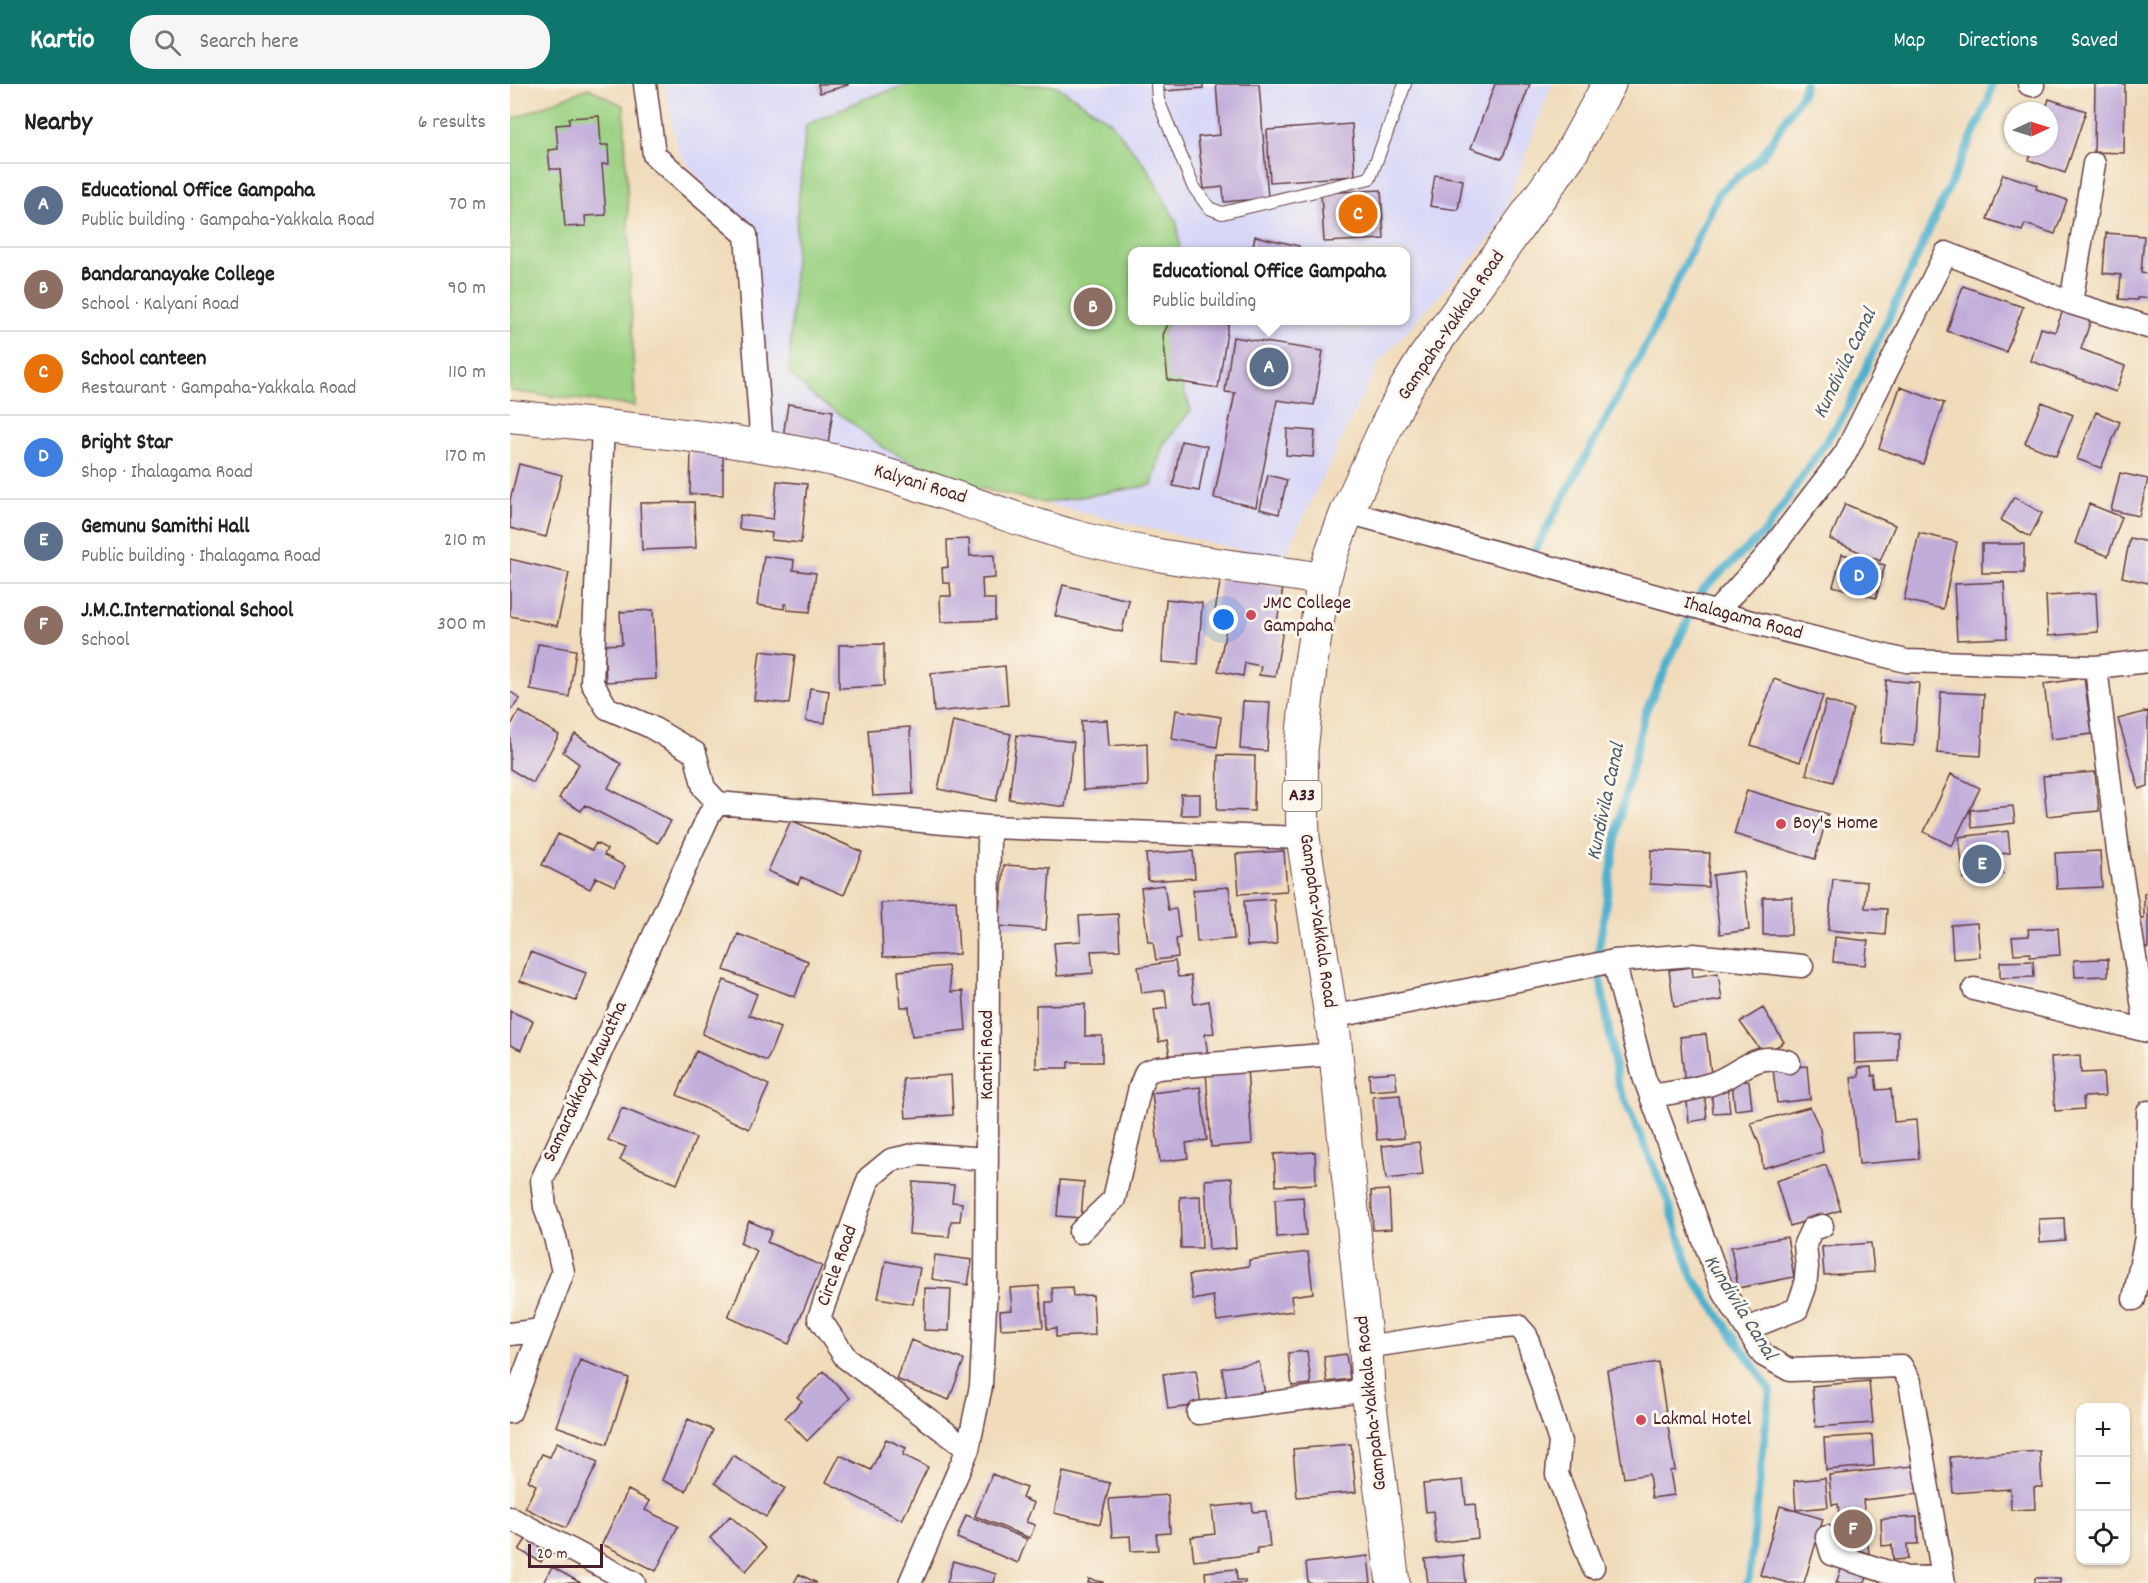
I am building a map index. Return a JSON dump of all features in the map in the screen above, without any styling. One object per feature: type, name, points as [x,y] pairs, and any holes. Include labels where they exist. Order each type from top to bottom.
[{"type":"highway","name":"Gampaha-Yakkala Road","points":[[1393,1583],[1368,1390],[1366,1347],[1332,1017],[1303,838],[1301,751],[1310,668],[1324,579],[1333,549],[1347,512],[1406,388],[1425,357],[1571,153],[1609,84]]},
{"type":"street","points":[[645,84],[654,155],[746,235],[760,445]]},
{"type":"street","points":[[2071,303],[2094,164]]},
{"type":"street","points":[[1716,612],[1764,559],[1845,454],[1946,253],[2071,303],[2148,327]]},
{"type":"street","name":"Kalyani Road","points":[[510,416],[760,445],[834,460],[911,481],[1070,535],[1138,551],[1324,579]]},
{"type":"street","points":[[603,426],[592,683],[607,708],[649,726],[694,753],[704,788],[718,803],[989,827],[1303,838]]},
{"type":"street","name":"Ihalagama Road","points":[[1347,512],[1906,661],[2096,667],[2148,661]]},
{"type":"street","points":[[1974,989],[2148,1029],[2118,851],[2096,667]]},
{"type":"street","name":"Samarakkody Mawatha","points":[[510,1412],[563,1272],[545,1207],[542,1180],[709,815],[718,803]]},
{"type":"street","name":"Kanthi Road","points":[[910,1583],[968,1449],[981,1386],[986,1285],[989,827]]},
{"type":"street","points":[[1332,1017],[1614,961],[1693,955],[1802,966]]},
{"type":"street","points":[[1614,961],[1644,1077],[1722,1289],[1763,1355],[1790,1370],[1901,1365],[1910,1382],[1943,1580],[1906,1578],[1832,1554],[1827,1537]]},
{"type":"street","points":[[1080,1232],[1114,1199],[1140,1087],[1146,1072],[1158,1068],[1335,1054]]},
{"type":"street","points":[[1651,1096],[1708,1086],[1727,1079],[1750,1063],[1773,1057],[1788,1062]]},
{"type":"street","points":[[2134,1299],[2146,1237],[2148,1112]]},
{"type":"street","name":"Circle Road","points":[[968,1449],[846,1358],[819,1318],[869,1178],[891,1160],[918,1154],[987,1160]]},
{"type":"street","points":[[1747,1329],[1797,1309],[1805,1287],[1807,1267],[1805,1244],[1812,1229],[1822,1226]]},
{"type":"street","points":[[1366,1347],[1518,1326],[1526,1335],[1560,1442],[1557,1474],[1593,1567]]},
{"type":"street","points":[[510,1334],[541,1330]]},
{"type":"street","points":[[1198,1413],[1368,1390]]},
{"type":"street","points":[[510,1518],[634,1583]]},
{"type":"lane","points":[[1157,84],[1158,100],[1193,186],[1209,208],[1222,213],[1370,178],[1404,84]]},
{"type":"shaded area","points":[[664,84],[1552,84],[1498,229],[1378,364],[1283,560],[768,438],[755,251],[678,151]]},
{"type":"green space","points":[[909,84],[1055,85],[1110,121],[1147,168],[1177,223],[1180,247],[1128,247],[1128,325],[1167,325],[1163,335],[1191,410],[1163,445],[1152,485],[1044,503],[949,481],[884,448],[815,398],[789,373],[797,217],[806,125],[862,100]]},
{"type":"green space","points":[[588,88],[624,106],[635,406],[510,391],[510,120]]},
{"type":"building","points":[[818,84],[848,84],[848,85],[820,93]]},
{"type":"building","points":[[1163,84],[1203,84],[1203,88],[1164,91]]},
{"type":"building","points":[[1216,84],[1259,84],[1268,198],[1224,202],[1223,187],[1204,189],[1198,137],[1220,135]]},
{"type":"building","points":[[1495,84],[1530,84],[1502,159],[1471,148]]},
{"type":"building","points":[[2095,84],[2125,84],[2124,153],[2094,152]]},
{"type":"building","points":[[2049,99],[2086,111],[2065,173],[2029,160],[2030,156],[2058,156],[2058,102],[2048,102]]},
{"type":"building","points":[[599,116],[601,145],[608,145],[609,164],[602,164],[606,215],[585,216],[586,226],[565,227],[560,169],[550,169],[548,150],[558,149],[556,125],[569,124],[569,118]]},
{"type":"building","points":[[1352,124],[1355,176],[1270,182],[1267,130]]},
{"type":"building","points":[[2003,174],[2037,185],[2036,189],[2067,200],[2055,234],[2025,224],[2022,231],[1987,219]]},
{"type":"building","points":[[1435,175],[1463,180],[1458,210],[1430,206]]},
{"type":"building","points":[[1381,190],[1384,239],[1324,242],[1321,193]]},
{"type":"building","points":[[2106,233],[2144,236],[2141,273],[2148,274],[2148,298],[2119,299],[2121,275],[2103,273]]},
{"type":"building","points":[[1255,236],[1299,246],[1299,247],[1253,247]]},
{"type":"building","points":[[1963,286],[2023,307],[2006,352],[1947,331]]},
{"type":"building","points":[[2063,310],[2091,320],[2081,349],[2125,366],[2116,392],[2031,361],[2041,328],[2055,332]]},
{"type":"building","points":[[1168,325],[1228,325],[1218,388],[1168,380],[1163,335]]},
{"type":"building","points":[[1233,337],[1323,351],[1314,405],[1277,400],[1256,507],[1214,498],[1235,393],[1225,392]]},
{"type":"building","points":[[1900,387],[1944,403],[1923,464],[1879,448]]},
{"type":"building","points":[[2042,402],[2073,415],[2056,456],[2025,443]]},
{"type":"building","points":[[788,404],[833,411],[828,444],[783,437]]},
{"type":"building","points":[[2096,412],[2120,422],[2101,468],[2077,459]]},
{"type":"building","points":[[1287,429],[1315,431],[1313,457],[1286,455]]},
{"type":"building","points":[[1181,441],[1207,446],[1199,491],[1173,486]]},
{"type":"building","points":[[691,448],[723,448],[723,495],[690,494]]},
{"type":"building","points":[[519,464],[562,475],[546,537],[510,528],[510,500]]},
{"type":"building","points":[[2120,473],[2148,479],[2139,516],[2111,510]]},
{"type":"building","points":[[1268,475],[1287,480],[1279,514],[1260,509]]},
{"type":"building","points":[[777,481],[807,484],[801,543],[771,540],[772,533],[739,529],[740,515],[773,519]]},
{"type":"building","points":[[2014,497],[2042,513],[2030,537],[2001,520]]},
{"type":"building","points":[[694,502],[696,548],[642,550],[640,503]]},
{"type":"building","points":[[1845,504],[1895,525],[1880,561],[1830,539]]},
{"type":"building","points":[[2089,504],[2122,517],[2108,556],[2075,543]]},
{"type":"building","points":[[1919,533],[1957,542],[1943,609],[1904,600]]},
{"type":"building","points":[[2130,538],[2148,542],[2148,583],[2122,577]]},
{"type":"building","points":[[969,539],[970,556],[994,555],[995,578],[982,579],[983,599],[995,599],[995,620],[941,622],[940,596],[951,596],[950,583],[943,583],[942,568],[948,567],[947,540]]},
{"type":"building","points":[[1982,544],[2024,544],[2024,573],[1982,573]]},
{"type":"building","points":[[1842,554],[1885,565],[1876,598],[1833,586]]},
{"type":"building","points":[[764,556],[794,560],[793,570],[816,573],[810,612],[787,610],[787,604],[784,604],[784,609],[757,605]]},
{"type":"building","points":[[510,559],[569,573],[557,626],[510,616]]},
{"type":"building","points":[[1221,577],[1283,588],[1276,628],[1283,629],[1275,677],[1259,675],[1261,666],[1245,663],[1243,676],[1218,671],[1229,613],[1215,611]]},
{"type":"building","points":[[2004,582],[2007,638],[1957,640],[1954,584]]},
{"type":"building","points":[[1063,585],[1129,600],[1122,632],[1055,616]]},
{"type":"building","points":[[2096,593],[2098,632],[2048,636],[2046,596]]},
{"type":"building","points":[[1166,599],[1202,603],[1198,665],[1162,662]]},
{"type":"building","points":[[653,610],[656,679],[606,682],[604,645],[622,644],[620,612]]},
{"type":"building","points":[[538,644],[576,650],[569,697],[530,690]]},
{"type":"building","points":[[884,644],[884,686],[839,688],[839,645]]},
{"type":"building","points":[[760,651],[795,655],[789,704],[754,700]]},
{"type":"building","points":[[1005,666],[1008,705],[934,712],[931,673]]},
{"type":"building","points":[[2084,678],[2092,734],[2051,739],[2044,684]]},
{"type":"building","name":"Boy's Home","points":[[1774,679],[1823,696],[1800,762],[1751,745]]},
{"type":"building","points":[[1886,680],[1919,683],[1914,746],[1881,743]]},
{"type":"building","points":[[810,688],[829,691],[825,723],[806,721]]},
{"type":"building","points":[[510,691],[520,699],[510,711]]},
{"type":"building","points":[[1941,692],[1984,694],[1981,756],[1937,753]]},
{"type":"building","points":[[1243,701],[1270,702],[1267,751],[1240,749]]},
{"type":"building","name":"Boy's Home","points":[[1826,701],[1853,709],[1833,782],[1806,774]]},
{"type":"building","points":[[1176,710],[1221,717],[1217,747],[1172,739]]},
{"type":"building","points":[[519,711],[559,735],[533,783],[510,769],[510,727]]},
{"type":"building","points":[[2148,711],[2148,786],[2139,789],[2118,719]]},
{"type":"building","points":[[1107,720],[1109,746],[1147,743],[1148,786],[1083,790],[1081,721]]},
{"type":"building","points":[[953,721],[1011,734],[996,801],[938,789]]},
{"type":"building","points":[[910,727],[913,794],[873,796],[868,730]]},
{"type":"building","points":[[575,734],[621,764],[608,788],[671,821],[658,843],[585,805],[581,811],[559,798],[579,764],[563,752]]},
{"type":"building","points":[[1017,735],[1074,742],[1065,807],[1009,799]]},
{"type":"building","points":[[1218,755],[1255,756],[1254,811],[1217,810]]},
{"type":"building","points":[[2095,772],[2099,811],[2047,816],[2043,776]]},
{"type":"building","points":[[1951,774],[1980,788],[1952,846],[1924,832]]},
{"type":"building","name":"Boy's Home","points":[[1747,790],[1828,814],[1815,859],[1734,834]]},
{"type":"building","points":[[1181,794],[1200,794],[1200,815],[1181,815]]},
{"type":"building","points":[[2013,806],[2015,823],[1972,828],[1970,810]]},
{"type":"building","points":[[791,820],[862,852],[844,895],[801,877],[798,884],[768,871]]},
{"type":"building","points":[[2008,831],[2010,853],[2000,854],[2003,874],[1964,879],[1959,837]]},
{"type":"building","points":[[558,834],[592,850],[596,843],[607,849],[604,855],[625,866],[615,886],[596,877],[590,889],[542,865]]},
{"type":"building","points":[[1651,850],[1710,853],[1708,887],[1650,884]]},
{"type":"building","points":[[1193,851],[1195,878],[1148,881],[1146,854]]},
{"type":"building","points":[[1284,851],[1287,891],[1239,894],[1236,854]]},
{"type":"building","points":[[2100,851],[2102,887],[2057,889],[2055,853]]},
{"type":"building","points":[[1004,865],[1050,868],[1046,930],[999,926]]},
{"type":"building","points":[[1743,871],[1749,930],[1720,934],[1713,875]]},
{"type":"building","points":[[1833,879],[1867,882],[1865,908],[1887,909],[1885,935],[1828,930]]},
{"type":"building","points":[[1164,885],[1168,910],[1176,909],[1180,938],[1176,939],[1178,957],[1156,960],[1153,942],[1148,942],[1141,888]]},
{"type":"building","points":[[1229,887],[1234,939],[1197,942],[1193,890]]},
{"type":"building","points":[[2144,893],[2148,893],[2148,948],[2140,948],[2140,919],[2144,919]]},
{"type":"building","points":[[1763,897],[1792,897],[1791,935],[1763,935]]},
{"type":"building","points":[[1274,899],[1277,944],[1247,946],[1244,901]]},
{"type":"building","points":[[956,900],[959,954],[883,957],[881,903]]},
{"type":"building","points":[[1118,914],[1120,950],[1091,951],[1093,973],[1057,976],[1054,943],[1081,941],[1079,916]]},
{"type":"building","points":[[1977,923],[1980,957],[1953,959],[1951,925]]},
{"type":"building","points":[[2058,928],[2060,955],[2030,957],[2030,953],[2014,954],[2012,937],[2029,936],[2028,929]]},
{"type":"building","points":[[738,934],[808,961],[795,997],[724,970]]},
{"type":"building","points":[[1835,937],[1868,941],[1865,965],[1833,962]]},
{"type":"building","points":[[530,952],[586,973],[576,1001],[520,981]]},
{"type":"building","points":[[2108,959],[2108,976],[2075,977],[2074,960]]},
{"type":"building","points":[[1175,961],[1178,977],[1191,976],[1194,1004],[1209,1001],[1214,1033],[1205,1034],[1208,1056],[1171,1062],[1167,1040],[1159,1042],[1154,1010],[1167,1008],[1165,990],[1142,993],[1138,967]]},
{"type":"building","points":[[2033,961],[2034,977],[2000,978],[2000,962]]},
{"type":"building","points":[[948,966],[951,992],[963,991],[966,1030],[912,1036],[909,1007],[901,1007],[898,971]]},
{"type":"building","points":[[1692,967],[1693,977],[1718,973],[1722,1000],[1674,1007],[1669,970]]},
{"type":"building","points":[[724,980],[757,994],[749,1015],[780,1028],[767,1061],[702,1034]]},
{"type":"building","points":[[1085,1004],[1085,1036],[1102,1036],[1102,1062],[1068,1062],[1068,1068],[1036,1068],[1036,1005]]},
{"type":"building","points":[[1763,1008],[1784,1042],[1764,1055],[1740,1022]]},
{"type":"building","points":[[510,1011],[533,1021],[521,1050],[510,1045]]},
{"type":"building","points":[[1898,1032],[1898,1061],[1855,1063],[1854,1033]]},
{"type":"building","points":[[1706,1034],[1712,1082],[1685,1085],[1680,1037]]},
{"type":"building","points":[[696,1051],[769,1085],[749,1129],[677,1095]]},
{"type":"building","points":[[2080,1055],[2081,1073],[2103,1072],[2105,1096],[2083,1097],[2084,1109],[2055,1111],[2051,1057]]},
{"type":"building","points":[[1807,1066],[1810,1099],[1777,1103],[1773,1069]]},
{"type":"building","points":[[1871,1067],[1872,1076],[1875,1075],[1877,1090],[1891,1089],[1894,1122],[1916,1120],[1919,1159],[1859,1164],[1851,1077],[1859,1076],[1858,1068]]},
{"type":"building","points":[[1247,1068],[1252,1144],[1211,1147],[1206,1071]]},
{"type":"building","points":[[1395,1072],[1397,1089],[1370,1091],[1369,1074]]},
{"type":"building","points":[[951,1075],[953,1115],[906,1118],[903,1079]]},
{"type":"building","points":[[1749,1081],[1752,1108],[1735,1110],[1732,1082]]},
{"type":"building","points":[[1727,1085],[1730,1112],[1713,1113],[1711,1086]]},
{"type":"building","points":[[1200,1087],[1207,1140],[1186,1143],[1188,1158],[1160,1162],[1152,1093]]},
{"type":"building","points":[[1704,1090],[1707,1119],[1689,1122],[1686,1092]]},
{"type":"building","points":[[1400,1095],[1404,1138],[1377,1140],[1373,1097]]},
{"type":"building","points":[[1810,1107],[1820,1129],[1823,1152],[1763,1168],[1760,1146],[1751,1123]]},
{"type":"building","points":[[622,1108],[696,1138],[677,1184],[620,1160],[626,1147],[608,1140]]},
{"type":"building","points":[[1419,1142],[1423,1175],[1386,1179],[1382,1146]]},
{"type":"building","points":[[1315,1152],[1316,1184],[1276,1186],[1274,1154]]},
{"type":"building","points":[[1826,1165],[1841,1210],[1790,1226],[1776,1181]]},
{"type":"building","points":[[1232,1178],[1236,1248],[1209,1250],[1205,1180]]},
{"type":"building","points":[[1060,1180],[1084,1182],[1081,1218],[1057,1216]]},
{"type":"building","points":[[913,1182],[954,1185],[952,1202],[962,1203],[960,1221],[951,1221],[949,1237],[909,1234]]},
{"type":"building","points":[[1389,1190],[1391,1229],[1373,1230],[1371,1191]]},
{"type":"building","points":[[1200,1196],[1202,1248],[1181,1248],[1180,1197]]},
{"type":"building","points":[[1303,1197],[1306,1235],[1277,1237],[1275,1199]]},
{"type":"building","points":[[2064,1218],[2065,1240],[2040,1242],[2039,1219]]},
{"type":"building","points":[[749,1221],[772,1231],[767,1242],[822,1266],[789,1344],[728,1317],[757,1251],[740,1243]]},
{"type":"building","points":[[1787,1237],[1794,1277],[1738,1288],[1731,1247]]},
{"type":"building","points":[[1871,1243],[1874,1272],[1824,1275],[1822,1247]]},
{"type":"building","points":[[1308,1252],[1313,1293],[1291,1296],[1293,1311],[1217,1321],[1213,1296],[1193,1300],[1189,1275],[1249,1266],[1249,1260]]},
{"type":"building","points":[[935,1255],[972,1260],[968,1285],[932,1279]]},
{"type":"building","points":[[886,1261],[920,1268],[913,1304],[878,1298]]},
{"type":"building","points":[[1039,1286],[1043,1327],[1001,1329],[1000,1311],[1012,1310],[1010,1288]]},
{"type":"building","points":[[1072,1287],[1073,1296],[1093,1295],[1095,1335],[1056,1337],[1056,1328],[1047,1329],[1046,1302],[1053,1302],[1052,1288]]},
{"type":"building","points":[[925,1288],[951,1289],[949,1331],[924,1330]]},
{"type":"building","points":[[911,1340],[964,1360],[949,1400],[896,1379]]},
{"type":"building","points":[[1307,1351],[1311,1384],[1292,1386],[1288,1353]]},
{"type":"building","points":[[1346,1354],[1350,1379],[1327,1382],[1324,1357]]},
{"type":"building","points":[[580,1360],[629,1378],[607,1444],[556,1426]]},
{"type":"building","points":[[1259,1362],[1265,1394],[1227,1400],[1222,1368]]},
{"type":"building","name":"Lakmal Hotel","points":[[1658,1362],[1675,1470],[1670,1471],[1674,1495],[1652,1498],[1649,1474],[1624,1478],[1607,1370]]},
{"type":"building","points":[[1196,1370],[1201,1405],[1168,1409],[1163,1374]]},
{"type":"building","points":[[824,1371],[850,1398],[807,1441],[785,1418],[802,1401],[797,1397]]},
{"type":"building","points":[[1869,1381],[1873,1423],[1816,1427],[1812,1386]]},
{"type":"building","points":[[688,1419],[713,1430],[686,1491],[662,1480]]},
{"type":"building","points":[[1872,1435],[1874,1466],[1826,1470],[1824,1438]]},
{"type":"building","points":[[886,1439],[906,1448],[903,1455],[928,1467],[902,1520],[826,1482],[840,1455],[871,1470]]},
{"type":"building","points":[[557,1442],[598,1462],[566,1528],[525,1508],[536,1485],[528,1481],[542,1454],[550,1457]]},
{"type":"building","points":[[1351,1444],[1356,1492],[1297,1497],[1293,1449]]},
{"type":"building","points":[[2040,1451],[2042,1487],[2034,1487],[2035,1509],[2011,1510],[2010,1489],[1953,1493],[1950,1457]]},
{"type":"building","points":[[733,1455],[785,1488],[766,1517],[715,1483]]},
{"type":"building","points":[[1913,1466],[1917,1494],[1863,1500],[1869,1554],[1843,1556],[1838,1504],[1832,1505],[1829,1475]]},
{"type":"building","points":[[1063,1472],[1110,1483],[1100,1524],[1054,1513]]},
{"type":"building","points":[[992,1474],[1026,1488],[1022,1498],[1034,1503],[1026,1522],[1035,1525],[1030,1538],[975,1516]]},
{"type":"building","points":[[1825,1478],[1828,1507],[1796,1510],[1794,1481]]},
{"type":"building","points":[[1463,1480],[1466,1505],[1475,1504],[1478,1538],[1436,1543],[1433,1511],[1426,1512],[1423,1484]]},
{"type":"building","points":[[628,1490],[650,1501],[645,1510],[678,1526],[656,1571],[602,1544]]},
{"type":"building","points":[[1168,1495],[1170,1533],[1156,1534],[1158,1550],[1131,1551],[1130,1536],[1112,1537],[1109,1499]]},
{"type":"building","points":[[1252,1503],[1253,1512],[1266,1511],[1270,1547],[1257,1548],[1257,1554],[1194,1561],[1191,1537],[1215,1534],[1212,1507]]},
{"type":"building","points":[[1780,1506],[1823,1519],[1804,1583],[1788,1583],[1760,1575]]},
{"type":"building","points":[[966,1515],[1027,1539],[1018,1563],[957,1538]]},
{"type":"building","points":[[730,1516],[766,1548],[746,1571],[710,1538]]},
{"type":"building","points":[[1917,1517],[1918,1544],[1907,1544],[1908,1559],[1893,1560],[1892,1545],[1882,1546],[1881,1519]]},
{"type":"building","points":[[528,1536],[549,1548],[541,1562],[519,1550]]},
{"type":"building","points":[[1463,1555],[1466,1583],[1428,1583],[1425,1559]]},
{"type":"building","points":[[1368,1556],[1371,1583],[1308,1583],[1306,1563]]},
{"type":"building","points":[[953,1561],[996,1574],[994,1583],[947,1583]]},
{"type":"building","points":[[1844,1562],[1869,1571],[1865,1583],[1836,1583]]},
{"type":"building","points":[[552,1567],[581,1583],[543,1583]]},
{"type":"building","points":[[1236,1569],[1237,1580],[1245,1580],[1245,1583],[1206,1583],[1205,1572]]},
{"type":"building","points":[[799,1574],[817,1583],[794,1583]]},
{"type":"building","points":[[2035,1578],[2060,1578],[2060,1583],[2035,1583]]},
{"type":"building","points":[[1089,1579],[1103,1582],[1103,1583],[1088,1583]]},
{"type":"waterway","points":[[1535,550],[1650,338],[1719,193],[1762,156],[1802,94],[1805,84]]},
{"type":"waterway","name":"Kundivila Canal","points":[[1747,1583],[1770,1390],[1692,1276],[1667,1198],[1618,1084],[1597,960],[1619,820],[1645,713],[1702,590],[1765,532],[1845,413],[1988,102],[1992,84]]},
{"type":"place","name":"School canteen","points":[[1358,214]]},
{"type":"place","name":"Bandaranayake College","points":[[1093,307]]},
{"type":"place","name":"Educational Office Gampaha","points":[[1269,367]]},
{"type":"place","name":"Bright Star","points":[[1859,576]]},
{"type":"place","name":"JMC College Gampaha","points":[[1251,615]]},
{"type":"place","name":"Boy's Home","points":[[1781,824]]},
{"type":"place","name":"Gemunu Samithi Hall","points":[[1982,864]]},
{"type":"place","name":"Lakmal Hotel","points":[[1641,1420]]},
{"type":"place","name":"J.M.C.International School","points":[[1853,1529]]}]
